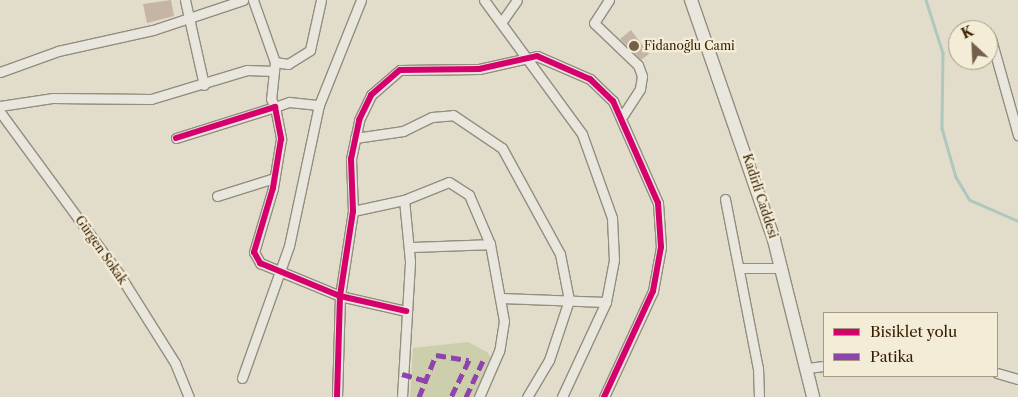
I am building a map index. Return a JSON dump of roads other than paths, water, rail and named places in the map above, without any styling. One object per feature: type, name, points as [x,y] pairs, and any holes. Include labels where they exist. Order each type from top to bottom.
[{"type":"main road","name":"Kadirli Caddesi","points":[[691,0],[723,82],[782,268],[813,397]]},
{"type":"street","points":[[185,0],[204,85]]},
{"type":"street","points":[[0,72],[58,51],[190,19],[243,0]]},
{"type":"street","points":[[253,0],[275,66],[271,100],[275,107],[281,139],[274,178],[254,252],[260,263],[278,272],[340,296],[406,311]]},
{"type":"street","points":[[0,106],[53,98],[151,99],[204,85],[247,70],[288,64],[310,50],[321,0]]},
{"type":"street","points":[[242,378],[278,272],[289,246],[319,105],[361,0]]},
{"type":"street","points":[[484,0],[503,20],[582,134],[608,196],[614,237],[606,302],[562,397]]},
{"type":"street","points":[[503,20],[518,0]]},
{"type":"street","points":[[609,0],[594,23],[638,65],[642,76],[640,88],[623,116]]},
{"type":"street","points":[[337,397],[340,296],[353,211],[355,138],[371,95],[400,70],[479,70],[530,57],[546,57],[590,78],[623,116],[654,189],[661,247],[653,291],[604,397]]},
{"type":"street","points":[[998,64],[1018,135]]},
{"type":"street","points":[[176,138],[290,102],[319,105]]},
{"type":"street","name":"Gürgen Sokak","points":[[0,112],[119,274],[175,363],[189,397]]},
{"type":"street","points":[[355,138],[403,131],[432,117],[453,115],[502,148],[560,254],[569,300],[549,360],[527,397]]},
{"type":"street","points":[[217,196],[274,178]]},
{"type":"street","points":[[353,211],[404,200],[440,184],[457,183],[468,195],[490,244],[504,321],[499,352],[479,397]]},
{"type":"street","points":[[724,199],[741,268],[759,397]]},
{"type":"street","points":[[402,397],[410,247],[404,200]]},
{"type":"street","points":[[410,247],[490,244]]},
{"type":"street","points":[[741,268],[782,268]]},
{"type":"street","points":[[501,298],[606,302]]},
{"type":"street","points":[[807,368],[823,366]]},
{"type":"street","points":[[998,373],[1018,379]]},
{"type":"waterway","points":[[926,0],[943,53],[942,128],[956,177],[970,200],[1018,221]]},
{"type":"place","name":"Fidanoğlu Cami","points":[[634,46]]}]
